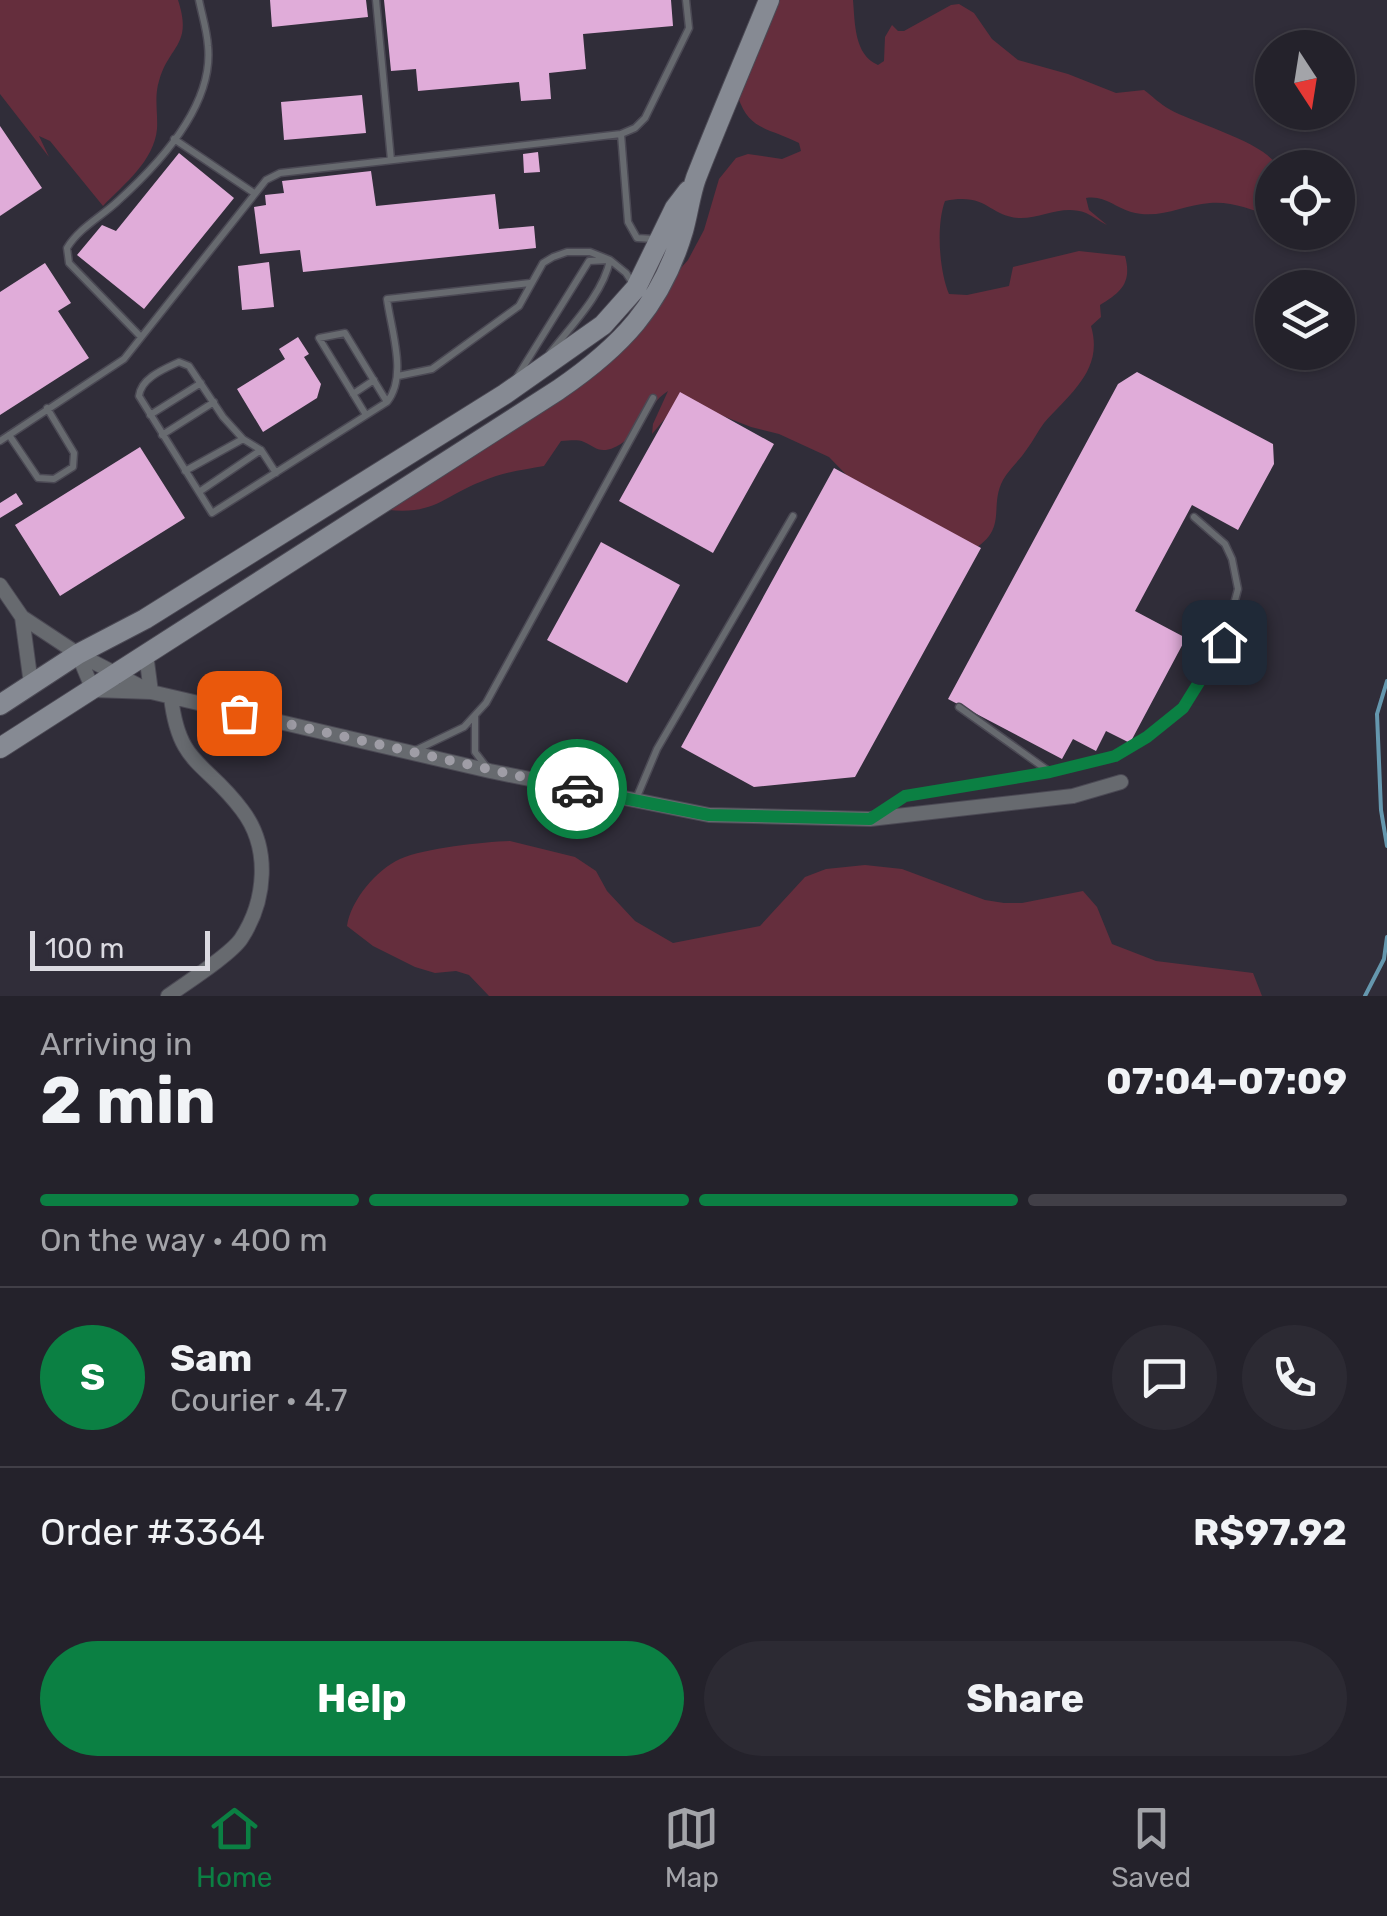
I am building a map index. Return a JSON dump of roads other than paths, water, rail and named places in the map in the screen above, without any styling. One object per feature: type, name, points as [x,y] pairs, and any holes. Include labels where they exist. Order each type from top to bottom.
[{"type":"main road","points":[[0,748],[558,390],[586,370],[646,314],[666,279],[684,230],[694,184],[769,0]]},
{"type":"main road","points":[[0,705],[505,394],[603,325],[636,288],[675,208],[694,184]]},
{"type":"street","points":[[0,585],[22,617],[78,654],[151,692]]},
{"type":"street","points":[[22,617],[31,684]]},
{"type":"street","points":[[78,654],[93,690],[151,692],[408,754],[709,815],[870,819],[1073,796],[1122,782]]},
{"type":"street","points":[[146,654],[151,692]]},
{"type":"street","points":[[168,996],[240,941],[263,889],[258,841],[243,811],[187,753],[175,730],[171,697]]},
{"type":"lane","points":[[141,338],[70,263],[67,248],[74,236],[138,184],[194,107],[206,76],[209,48],[199,0]]},
{"type":"lane","points":[[376,0],[391,160]]},
{"type":"lane","points":[[0,441],[124,359],[254,193],[280,173],[621,134],[635,128],[645,118],[689,28],[686,0]]},
{"type":"lane","points":[[621,134],[628,222],[637,238],[662,239]]},
{"type":"lane","points":[[174,139],[254,193]]},
{"type":"lane","points":[[398,376],[432,369],[519,306],[543,264],[567,252],[590,252],[610,260],[636,288],[636,305],[630,319],[607,351]]},
{"type":"lane","points":[[535,374],[590,300],[610,260]]},
{"type":"lane","points":[[505,394],[589,262],[610,260]]},
{"type":"lane","points":[[276,473],[261,450],[244,438],[214,402],[189,366],[179,362],[140,388],[139,396],[212,513],[276,473],[387,402],[396,392],[398,376],[387,299],[530,283]]},
{"type":"lane","points":[[366,415],[320,338],[346,333],[387,402]]},
{"type":"lane","points":[[352,394],[374,380]]},
{"type":"lane","points":[[150,415],[201,383]]},
{"type":"lane","points":[[408,754],[464,728],[486,703],[653,398]]},
{"type":"lane","points":[[162,435],[214,402]]},
{"type":"lane","points":[[9,435],[38,478],[54,479],[72,467],[74,453],[47,408]]},
{"type":"lane","points":[[185,471],[244,438]]},
{"type":"lane","points":[[198,492],[261,450]]},
{"type":"lane","points":[[635,800],[657,749],[793,516]]},
{"type":"lane","points":[[870,819],[905,796],[1050,772],[1115,756],[1183,708],[1224,642],[1238,588],[1225,544],[1194,517]]},
{"type":"lane","points":[[959,708],[1050,772]]},
{"type":"lane","points":[[475,715],[475,752],[490,772]]},
{"type":"waterway","points":[[1387,681],[1377,714],[1381,810],[1387,846]]},
{"type":"waterway","points":[[1365,996],[1384,959],[1387,937]]}]
